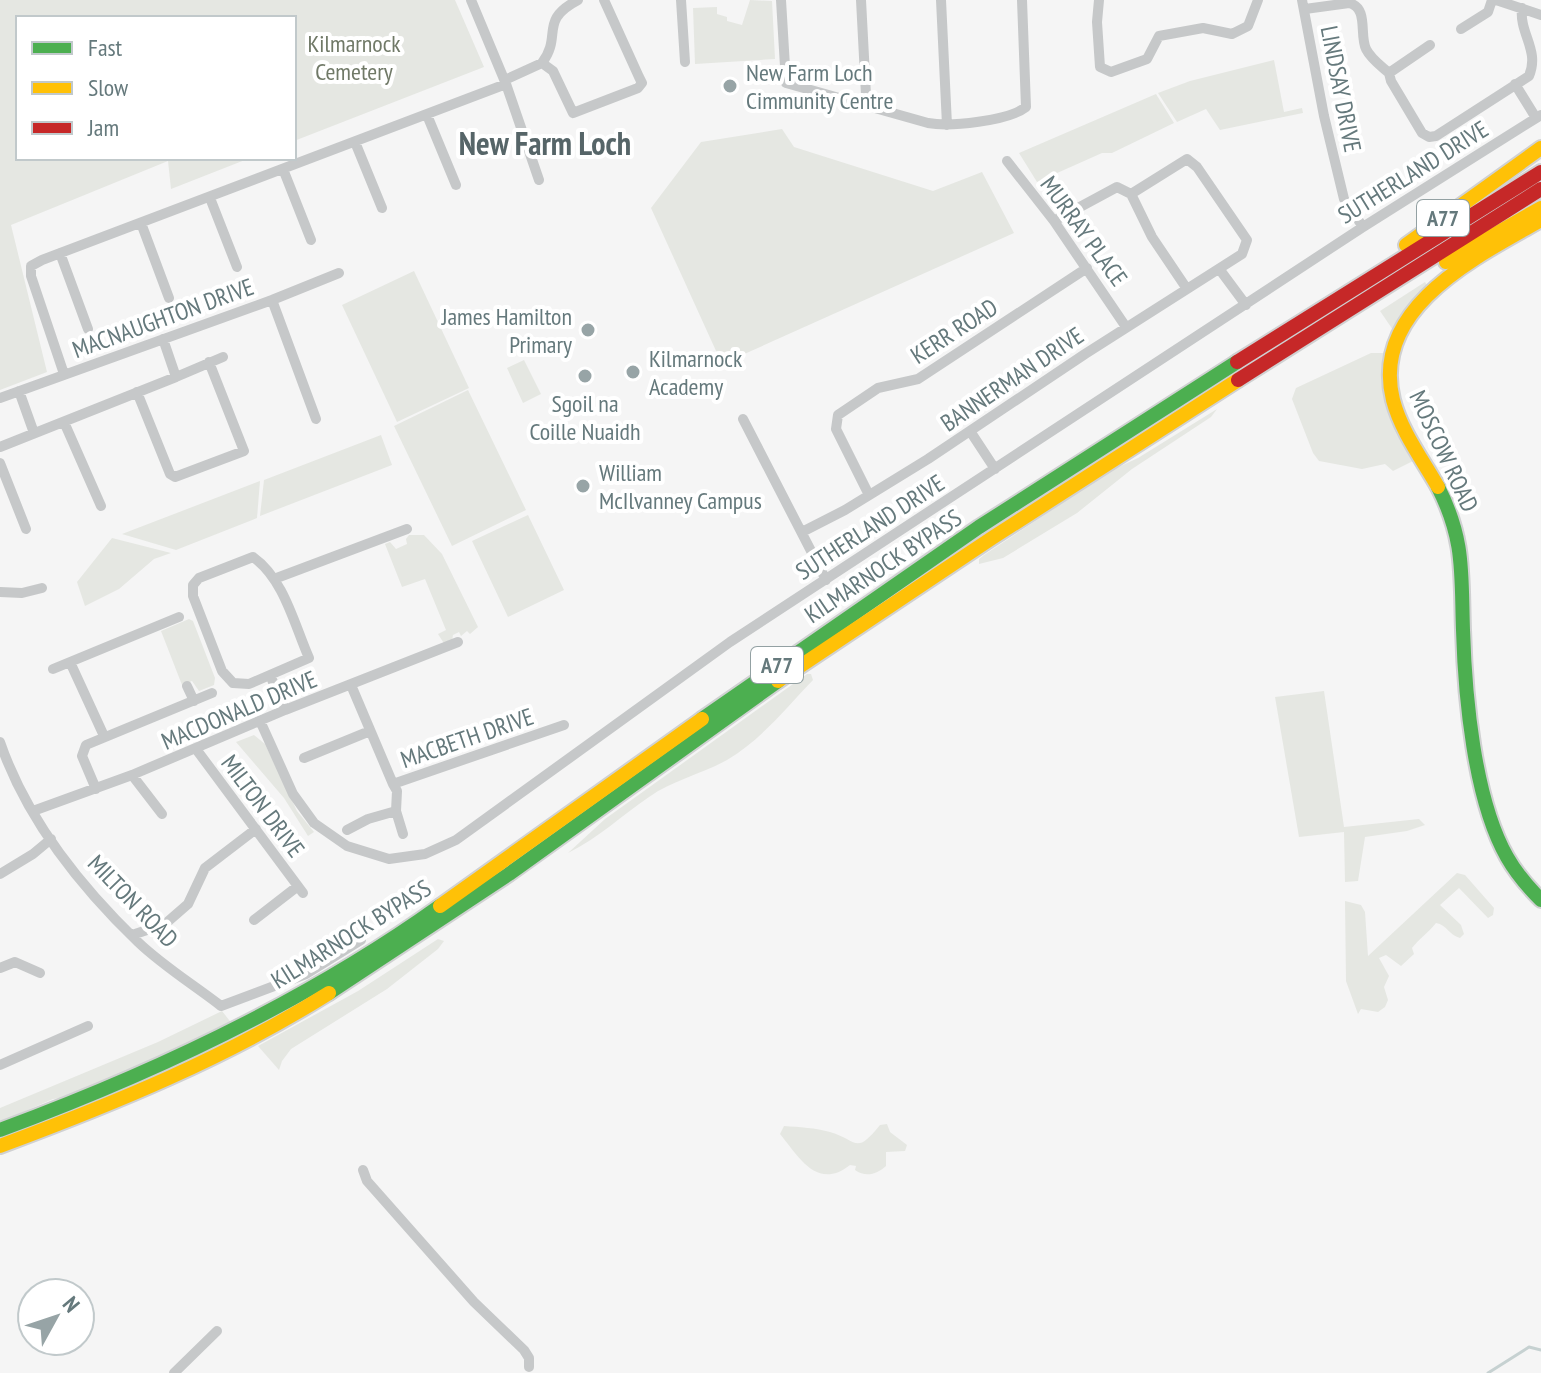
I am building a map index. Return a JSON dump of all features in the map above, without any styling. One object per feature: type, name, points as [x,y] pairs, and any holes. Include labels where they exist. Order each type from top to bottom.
[{"type":"main road","name":"A77","points":[[1349,293],[1371,270],[1541,148]]},
{"type":"main road","name":"KILMARNOCK BYPASS","points":[[0,1130],[89,1097],[247,1023],[420,920],[788,657],[979,527],[1541,172]]},
{"type":"main road","name":"KILMARNOCK BYPASS","points":[[0,1146],[108,1105],[214,1056],[323,997],[425,932],[807,661],[986,540],[1541,189]]},
{"type":"main road","name":"A77","points":[[1377,293],[1409,283],[1541,208]]},
{"type":"main road","name":"MOSCOW ROAD","points":[[1541,220],[1469,262],[1426,297],[1399,335],[1391,356],[1389,378],[1399,416],[1456,527],[1462,564],[1466,673],[1477,751],[1494,826],[1508,859],[1541,900]]},
{"type":"street","points":[[471,0],[505,82],[539,180]]},
{"type":"street","points":[[64,374],[31,276],[31,266],[427,115],[505,82],[542,63],[552,42],[557,14],[578,0]]},
{"type":"street","points":[[542,63],[553,71],[573,113],[638,88],[642,83],[604,0]]},
{"type":"street","points":[[681,0],[685,62]]},
{"type":"street","points":[[781,0],[786,83],[928,123],[947,125],[1015,113],[1026,107],[1022,0]]},
{"type":"street","points":[[861,0],[864,105]]},
{"type":"street","points":[[941,0],[947,125]]},
{"type":"street","points":[[1099,0],[1100,67],[1111,72],[1147,59],[1159,36],[1203,28],[1232,34],[1248,26],[1258,0]]},
{"type":"street","points":[[1461,29],[1488,12],[1494,0],[1541,15]]},
{"type":"street","points":[[1304,4],[1349,1],[1361,10],[1364,45],[1371,58],[1389,73],[1422,133],[1429,137],[1436,136],[1529,76],[1534,63],[1521,19],[1522,8]]},
{"type":"street","name":"LINDSAY DRIVE","points":[[1304,4],[1324,116],[1344,199],[1363,227]]},
{"type":"street","points":[[1389,73],[1430,45]]},
{"type":"street","points":[[1515,84],[1539,117]]},
{"type":"street","points":[[427,115],[456,185]]},
{"type":"street","name":"SUTHERLAND DRIVE","points":[[261,723],[293,794],[314,823],[347,846],[389,859],[425,854],[456,840],[730,642],[1363,227],[1539,117]]},
{"type":"street","points":[[355,142],[382,208]]},
{"type":"street","name":"BANNERMAN DRIVE","points":[[802,532],[869,495],[1242,254],[1247,240],[1197,167],[1187,159],[1131,194]]},
{"type":"street","name":"MURRAY PLACE","points":[[1007,161],[1054,221],[1126,327]]},
{"type":"street","points":[[283,169],[311,240]]},
{"type":"street","points":[[1054,221],[1117,187],[1131,194],[1152,237],[1187,289]]},
{"type":"street","points":[[210,198],[237,267]]},
{"type":"street","points":[[141,223],[169,298]]},
{"type":"street","points":[[60,253],[88,329]]},
{"type":"street","name":"KERR ROAD","points":[[869,495],[836,429],[838,415],[878,388],[918,379],[1087,268]]},
{"type":"street","points":[[1220,270],[1246,305]]},
{"type":"street","name":"MACNAUGHTON DRIVE","points":[[0,398],[339,273]]},
{"type":"street","points":[[272,300],[316,419]]},
{"type":"street","points":[[163,339],[176,377]]},
{"type":"street","points":[[0,447],[223,357]]},
{"type":"street","points":[[137,392],[170,474],[175,477],[244,451],[209,362]]},
{"type":"street","points":[[19,391],[34,433]]},
{"type":"street","points":[[743,419],[826,580]]},
{"type":"street","points":[[64,422],[101,506]]},
{"type":"street","points":[[970,431],[995,469]]},
{"type":"street","points":[[0,463],[26,529]]},
{"type":"street","points":[[274,579],[407,529]]},
{"type":"street","points":[[253,557],[268,568],[274,579],[309,658],[249,684],[233,683],[222,671],[193,596],[193,585],[199,578],[253,557]]},
{"type":"street","points":[[0,592],[22,593],[42,588]]},
{"type":"street","points":[[156,611],[162,624]]},
{"type":"street","points":[[53,669],[179,617]]},
{"type":"street","name":"MACDONALD DRIVE","points":[[33,811],[132,775],[458,642]]},
{"type":"street","points":[[70,662],[104,736]]},
{"type":"street","points":[[270,675],[285,710]]},
{"type":"street","name":"MACBETH DRIVE","points":[[351,685],[393,784],[564,725]]},
{"type":"street","points":[[187,686],[194,701]]},
{"type":"street","points":[[96,789],[82,752],[86,745],[212,693]]},
{"type":"street","points":[[304,758],[370,731]]},
{"type":"street","name":"MILTON ROAD","points":[[1,748],[15,781],[33,811],[98,899],[132,935],[221,1006],[306,974],[361,940]]},
{"type":"street","name":"MILTON DRIVE","points":[[196,749],[301,890],[254,920]]},
{"type":"street","points":[[132,775],[162,814]]},
{"type":"street","points":[[393,784],[397,791],[396,811],[403,834]]},
{"type":"street","points":[[347,830],[368,819],[396,811]]},
{"type":"street","points":[[132,935],[165,924],[188,904],[205,868],[256,829]]},
{"type":"street","points":[[0,874],[51,839]]},
{"type":"street","points":[[0,968],[15,962],[40,973]]},
{"type":"street","points":[[0,1065],[88,1026]]},
{"type":"street","points":[[363,1170],[367,1181],[474,1302],[524,1350],[531,1371]]},
{"type":"street","points":[[174,1373],[217,1331]]},
{"type":"green space","name":"Kilmarnock Cemetery","points":[[0,0],[455,0],[484,67],[296,140],[296,16],[16,16],[16,160],[245,160],[171,189],[168,161],[11,225],[47,372],[0,390]]},
{"type":"green space","points":[[750,0],[772,1],[775,59],[695,64],[693,8],[717,7],[717,14],[742,25]]},
{"type":"green space","points":[[1274,60],[1284,112],[1302,108],[1303,113],[1220,130],[1206,109],[1177,122],[1158,93],[1190,81]]},
{"type":"green space","points":[[1156,94],[1174,123],[1112,153],[1102,153],[1037,182],[1019,153]]},
{"type":"green space","points":[[782,129],[794,147],[933,191],[982,172],[1014,233],[722,364],[651,208],[701,142]]},
{"type":"green space","points":[[414,271],[469,388],[397,422],[342,305]]},
{"type":"green space","points":[[1425,282],[1428,287],[1393,330],[1380,311]]},
{"type":"green space","points":[[1371,353],[1384,353],[1381,367],[1384,395],[1394,422],[1415,460],[1393,471],[1385,464],[1362,469],[1319,461],[1292,399],[1296,388]]},
{"type":"green space","points":[[524,360],[541,394],[523,403],[507,368]]},
{"type":"green space","points":[[468,390],[526,510],[452,546],[394,426]]},
{"type":"green space","points":[[1217,409],[1211,417],[1132,469],[1077,513],[1003,558],[979,564],[979,559],[984,555],[1112,470],[1138,458]]},
{"type":"green space","points":[[381,435],[392,465],[260,516],[264,480]]},
{"type":"green space","points":[[260,481],[257,518],[176,550],[122,534]]},
{"type":"green space","points":[[528,515],[564,590],[508,617],[472,541]]},
{"type":"green space","points":[[409,535],[424,535],[442,554],[478,627],[470,634],[467,631],[461,636],[459,632],[445,645],[438,634],[446,630],[425,579],[402,587],[385,544],[390,542],[396,549],[407,544]]},
{"type":"green space","points":[[112,538],[171,553],[154,559],[119,589],[85,606],[77,582]]},
{"type":"green space","points":[[189,619],[193,621],[215,678],[214,685],[199,691],[192,681],[182,685],[161,631]]},
{"type":"green space","points":[[811,674],[813,680],[773,723],[739,752],[658,791],[568,853],[605,819]]},
{"type":"green space","points":[[1324,691],[1344,827],[1419,819],[1425,825],[1365,837],[1358,881],[1345,882],[1344,832],[1299,837],[1275,697]]},
{"type":"green space","points":[[254,735],[265,744],[297,811],[314,832],[308,836],[284,798],[236,742]]},
{"type":"green space","points":[[1457,873],[1465,875],[1494,908],[1493,915],[1488,918],[1459,888],[1440,905],[1461,925],[1464,934],[1456,937],[1436,923],[1412,948],[1414,954],[1401,966],[1386,955],[1379,958],[1389,976],[1384,987],[1388,1000],[1378,1012],[1361,1009],[1358,1014],[1346,981],[1345,901],[1361,905],[1365,912],[1368,956]]},
{"type":"green space","points":[[438,939],[444,941],[438,949],[387,989],[291,1049],[279,1070],[258,1046],[358,991]]},
{"type":"green space","points":[[222,1011],[233,1025],[83,1095],[53,1099],[0,1122],[0,1108],[158,1042]]},
{"type":"green space","points":[[887,1124],[890,1132],[907,1145],[905,1151],[886,1152],[886,1166],[871,1174],[863,1174],[855,1170],[856,1166],[850,1165],[838,1172],[818,1173],[802,1161],[780,1134],[784,1126],[807,1128],[861,1143],[880,1125]]},
{"type":"waterway","points":[[1488,1373],[1529,1347],[1541,1350]]},
{"type":"traffic: fast","points":[[702,719],[979,527],[1237,362]]},
{"type":"traffic: fast","points":[[1438,487],[1453,524],[1460,557],[1466,685],[1473,746],[1486,806],[1507,857],[1522,880],[1541,900]]},
{"type":"traffic: fast","points":[[329,993],[509,874],[778,681]]},
{"type":"traffic: fast","points":[[0,1130],[115,1084],[228,1033],[336,973],[440,906]]},
{"type":"traffic: slow","points":[[1406,245],[1541,148]]},
{"type":"traffic: slow","points":[[1446,262],[1541,208]]},
{"type":"traffic: slow","points":[[1438,487],[1407,434],[1393,400],[1390,367],[1397,338],[1413,312],[1434,289],[1487,251],[1541,220]]},
{"type":"traffic: slow","points":[[778,681],[992,538],[1238,380]]},
{"type":"traffic: slow","points":[[440,906],[702,719]]},
{"type":"traffic: slow","points":[[0,1146],[85,1114],[209,1059],[329,993]]},
{"type":"traffic: jam","points":[[1237,362],[1541,172]]},
{"type":"traffic: jam","points":[[1238,380],[1541,189]]},
{"type":"place","name":"New Farm Loch Cimmunity Centre","points":[[730,86]]},
{"type":"place","name":"James Hamilton Primary","points":[[588,330]]},
{"type":"place","name":"Kilmarnock Academy","points":[[633,372]]},
{"type":"place","name":"Sgoil na Coille Nuaidh","points":[[585,376]]},
{"type":"place","name":"William McIlvanney Campus","points":[[583,486]]},
{"type":"district","name":"New Farm Loch","points":[[545,143]]}]
